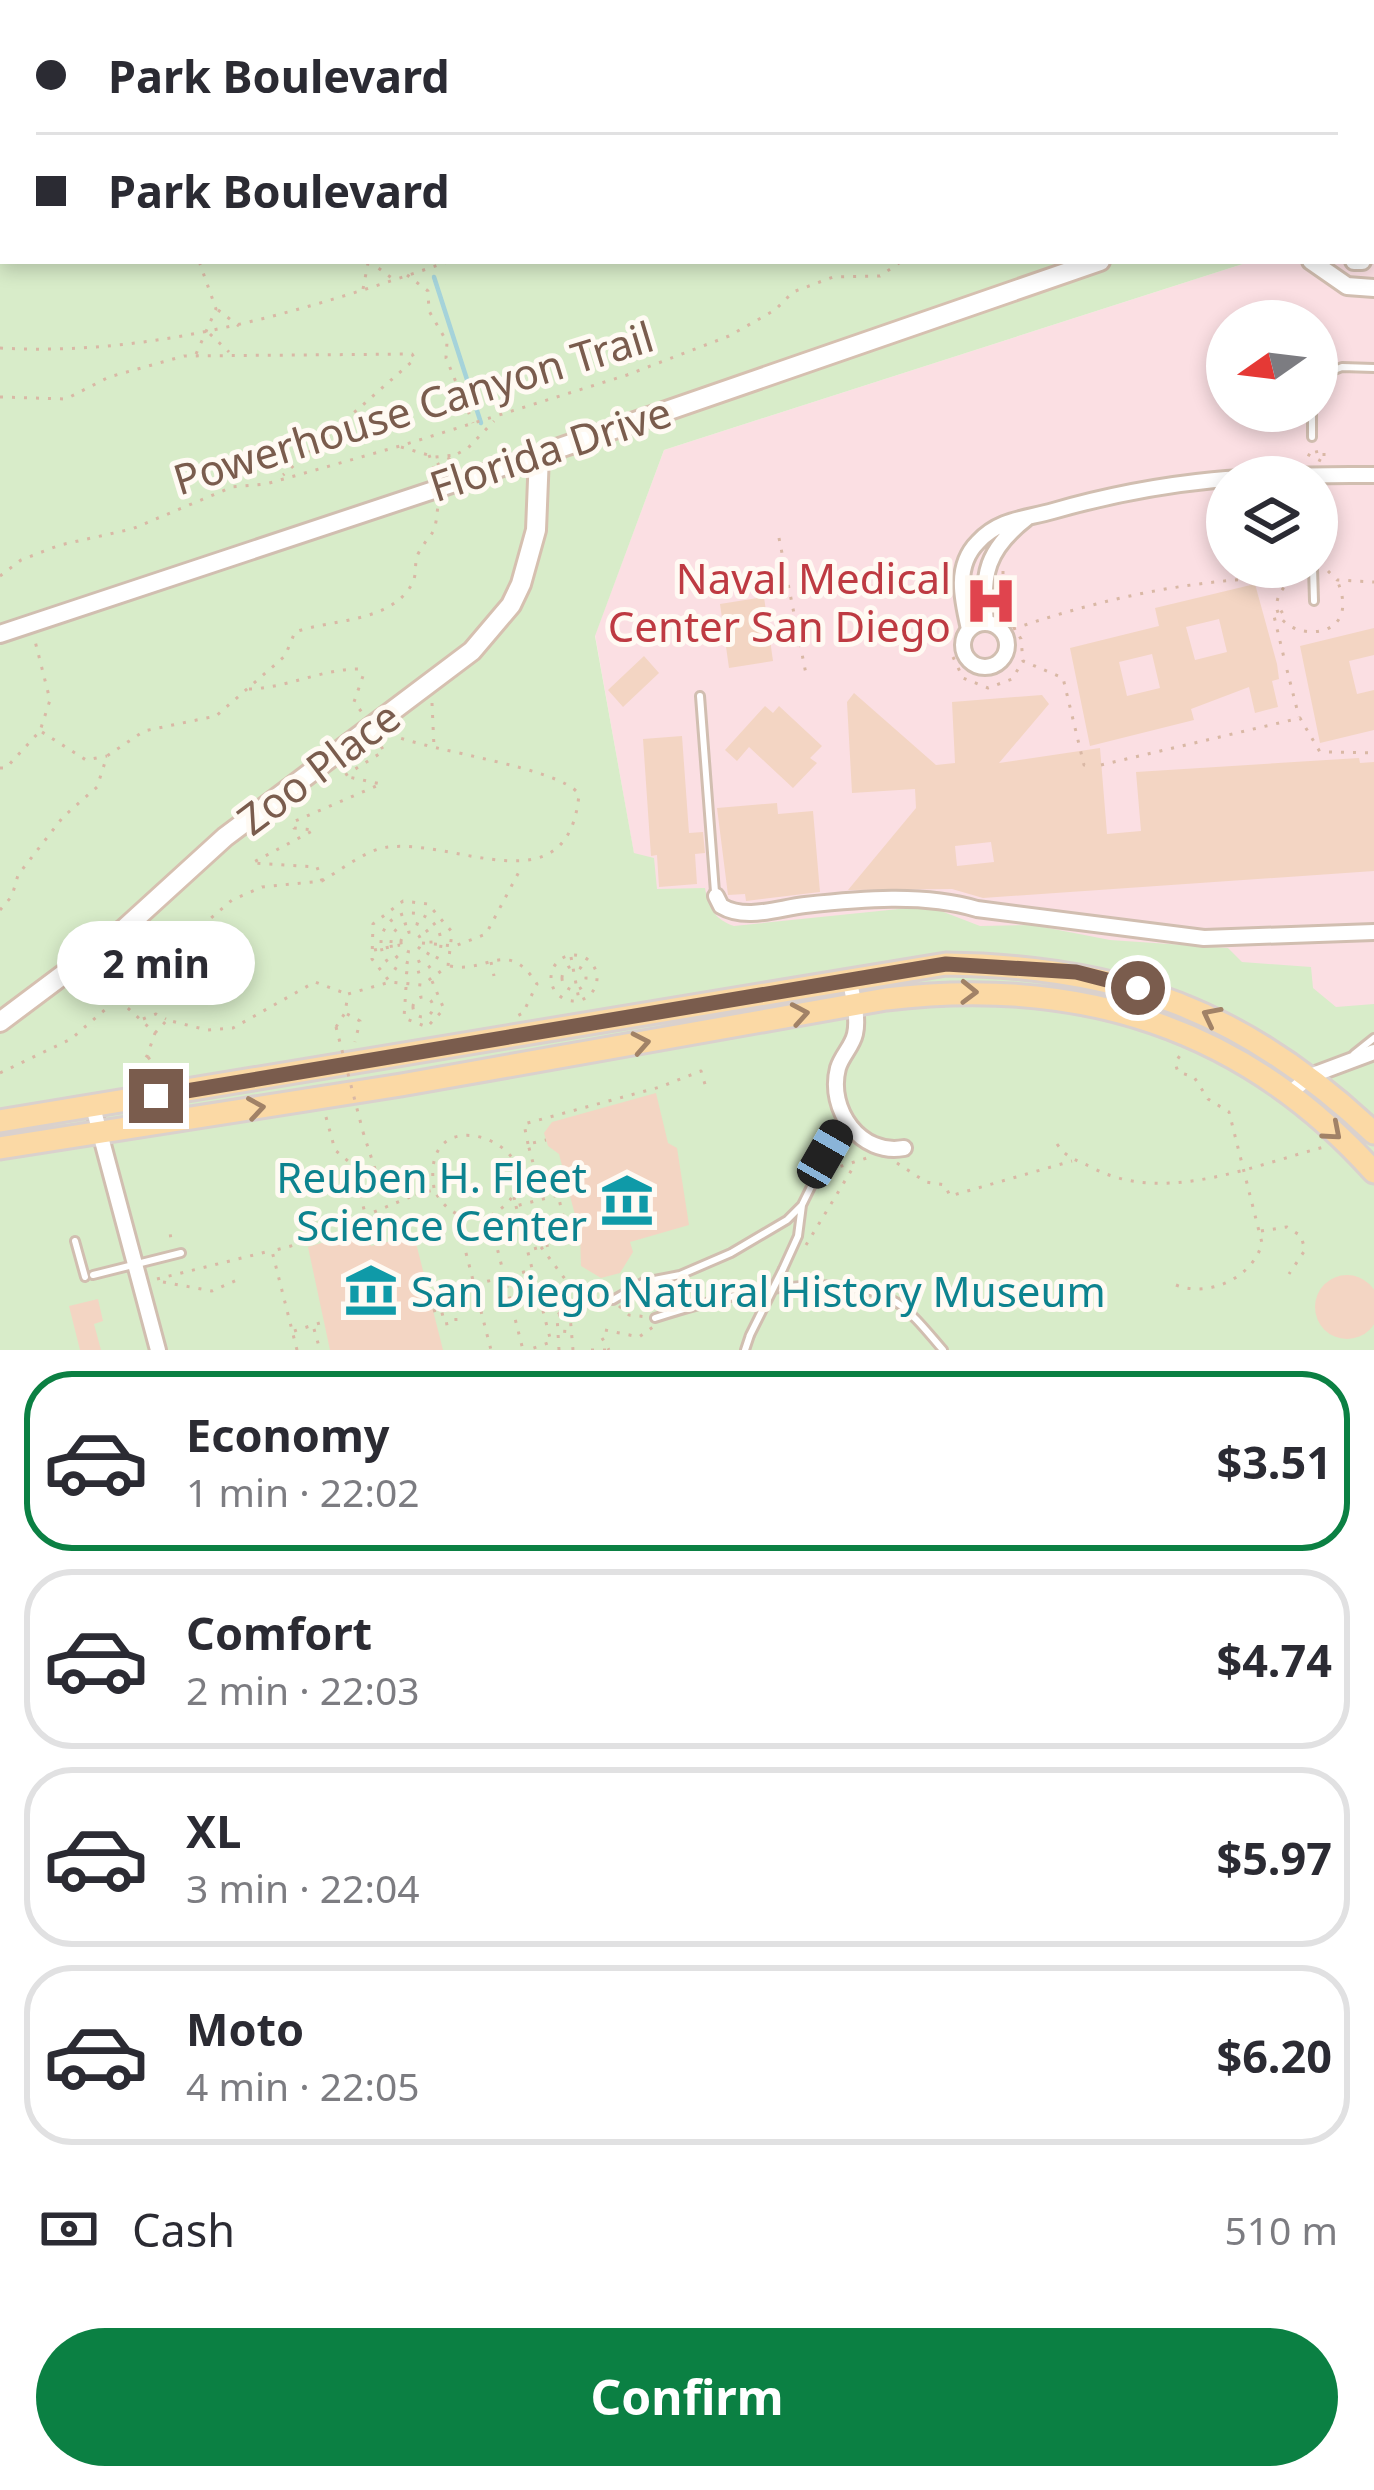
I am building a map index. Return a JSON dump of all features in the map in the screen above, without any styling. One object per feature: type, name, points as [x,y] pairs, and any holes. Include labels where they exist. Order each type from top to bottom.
[{"type":"main road","name":"Florida Drive","points":[[539,454],[1091,264]]},
{"type":"main road","name":"Zoo Place","points":[[0,1022],[124,929],[226,837],[472,651],[511,605],[536,530],[539,454]]},
{"type":"main road","points":[[0,1121],[946,964],[1076,972],[1191,1006],[1310,1076],[1374,1133]]},
{"type":"main road","points":[[0,1148],[945,992],[1070,999],[1191,1034],[1289,1094],[1374,1172]]},
{"type":"street","points":[[1314,264],[1347,286],[1374,288]]},
{"type":"street","name":"Florida Drive","points":[[0,634],[539,454]]},
{"type":"street","points":[[1338,471],[1374,475]]},
{"type":"street","points":[[969,629],[986,623],[1000,629],[1007,644],[1003,659],[990,667],[974,664],[964,653],[969,629],[962,597],[969,555],[994,527],[1138,487],[1206,479]]},
{"type":"street","points":[[986,623],[984,573],[991,550],[1027,518]]},
{"type":"street","points":[[716,896],[721,907],[740,914],[806,905],[945,899],[977,910],[1204,938],[1374,932]]},
{"type":"street","points":[[849,977],[855,1034],[837,1073],[845,1118],[872,1145],[904,1148]]},
{"type":"street","points":[[1289,1094],[1310,1076],[1374,1052]]},
{"type":"street","points":[[93,1107],[158,1350]]},
{"type":"lane","points":[[1338,369],[1374,368]]},
{"type":"lane","points":[[1312,432],[1312,437]]},
{"type":"lane","points":[[1314,588],[1314,601]]},
{"type":"lane","points":[[700,696],[716,896]]},
{"type":"lane","points":[[1347,1060],[1374,1038]]},
{"type":"lane","points":[[745,1350],[798,1236],[802,1204],[845,1118]]},
{"type":"lane","points":[[613,1300],[644,1282],[680,1275],[730,1253],[770,1232],[802,1204]]},
{"type":"lane","points":[[75,1241],[89,1276],[182,1253]]},
{"type":"lane","points":[[655,1318],[744,1292],[860,1291],[900,1305],[943,1350]]},
{"type":"path","points":[[200,264],[216,309],[239,326]]},
{"type":"path","points":[[362,290],[368,264]]},
{"type":"path","points":[[373,264],[394,280]]},
{"type":"path","points":[[0,349],[40,351],[208,333],[441,264]]},
{"type":"path","name":"Powerhouse Canyon Trail","points":[[0,576],[21,560],[59,544],[131,529],[232,487],[266,484],[494,419],[729,336],[775,310],[793,292],[833,277],[880,277],[898,264]]},
{"type":"path","points":[[406,275],[428,291],[429,311],[447,342],[446,358],[474,425]]},
{"type":"path","points":[[195,355],[216,309]]},
{"type":"path","points":[[208,333],[230,352]]},
{"type":"path","points":[[0,398],[66,398],[110,377],[195,355],[412,354],[415,359],[282,476]]},
{"type":"path","points":[[435,466],[482,436],[494,419]]},
{"type":"path","points":[[400,446],[429,455],[457,455]]},
{"type":"path","points":[[40,731],[86,760],[107,756],[148,730],[210,719],[285,656],[295,632],[364,620],[406,591],[415,578],[418,553],[433,539],[439,520],[435,466],[429,455]]},
{"type":"path","points":[[779,538],[806,674]]},
{"type":"path","points":[[1003,599],[1004,565]]},
{"type":"path","points":[[1013,629],[1159,586],[1206,579]]},
{"type":"path","points":[[1338,580],[1374,582]]},
{"type":"path","points":[[1283,611],[1274,616],[1285,662]]},
{"type":"path","points":[[953,657],[963,678],[988,688],[1012,679],[1023,661],[1021,639],[1007,616]]},
{"type":"path","points":[[0,768],[6,768],[40,731],[50,700],[31,623]]},
{"type":"path","points":[[1023,661],[1063,677],[1084,765],[1090,766]]},
{"type":"path","points":[[249,688],[294,684],[336,668],[358,669],[363,676],[354,702],[383,751],[344,776],[381,784],[293,822],[294,828],[314,830],[252,863],[286,869],[317,867],[322,881]]},
{"type":"path","points":[[1287,670],[1300,718],[1320,752]]},
{"type":"path","points":[[254,680],[258,688]]},
{"type":"path","points":[[432,695],[434,751]]},
{"type":"path","points":[[1100,765],[1300,718]]},
{"type":"path","points":[[0,1073],[46,1048],[56,1050],[232,900],[262,886],[322,881],[384,847],[444,849],[523,865],[554,852],[570,825],[579,794],[560,776],[434,751],[371,727]]},
{"type":"path","points":[[1329,752],[1374,753]]},
{"type":"path","points":[[0,910],[12,896],[18,875],[38,856],[63,817],[98,787],[107,756]]},
{"type":"path","points":[[401,945],[410,932],[422,943],[454,946],[486,934],[523,865]]},
{"type":"path","points":[[141,1020],[156,1014],[207,1030],[233,1028],[315,982],[348,994],[390,982],[406,986],[432,981],[448,966],[454,946],[440,911],[416,901],[381,914],[370,950],[390,982]]},
{"type":"path","points":[[414,912],[431,920],[442,945],[435,963],[409,974],[391,966],[381,948],[389,922],[414,912]]},
{"type":"path","points":[[410,923],[427,931],[431,944],[416,962],[397,957],[392,946],[394,933],[410,923]]},
{"type":"path","points":[[370,950],[401,945],[411,953],[422,943]]},
{"type":"path","points":[[570,955],[579,1001]]},
{"type":"path","points":[[570,955],[586,958],[598,978],[592,993],[579,1001],[559,995],[552,983],[557,962],[570,955]]},
{"type":"path","points":[[448,966],[490,960],[518,963],[537,984]]},
{"type":"path","points":[[490,960],[494,976]]},
{"type":"path","points":[[572,966],[562,980],[577,990]]},
{"type":"path","points":[[572,966],[585,974],[577,990]]},
{"type":"path","points":[[406,986],[401,1011],[408,1023],[427,1028],[439,1021],[444,1004],[432,981]]},
{"type":"path","points":[[537,984],[552,983]]},
{"type":"path","points":[[511,1022],[523,1012],[537,984]]},
{"type":"path","points":[[348,994],[345,1013],[336,1027],[363,1132],[377,1173],[416,1194]]},
{"type":"path","points":[[413,1010],[420,997],[433,1005],[444,1004]]},
{"type":"path","points":[[118,998],[155,1033]]},
{"type":"path","points":[[401,1011],[413,1010],[423,1018],[433,1005]]},
{"type":"path","points":[[345,1013],[360,1021],[353,1053]]},
{"type":"path","points":[[124,1086],[167,1020]]},
{"type":"path","points":[[1176,1285],[1196,1289],[1245,1274],[1260,1252],[1261,1231],[1229,1112],[1208,1099],[1194,1077],[1178,1072],[1175,1063],[1186,1045]]},
{"type":"path","points":[[147,1056],[170,1081]]},
{"type":"path","points":[[542,1199],[524,1124],[701,1071],[707,1090]]},
{"type":"path","points":[[317,1117],[326,1115],[334,1150],[368,1178]]},
{"type":"path","points":[[538,1120],[548,1128]]},
{"type":"path","points":[[489,1216],[526,1350],[550,1347],[513,1194],[516,1168],[504,1145],[492,1137],[464,1135],[452,1140],[434,1162],[434,1190],[456,1214],[491,1350]]},
{"type":"path","points":[[528,1144],[546,1140]]},
{"type":"path","points":[[1057,1144],[1074,1160],[1120,1183],[1141,1184],[1243,1168],[1331,1144]]},
{"type":"path","points":[[817,1172],[855,1165],[868,1157],[903,1164],[926,1182],[945,1185],[950,1196],[1074,1160]]},
{"type":"path","points":[[516,1168],[533,1164]]},
{"type":"path","points":[[789,1257],[814,1234],[855,1165]]},
{"type":"path","points":[[367,1222],[359,1190],[377,1173]]},
{"type":"path","points":[[238,1280],[212,1291],[160,1280],[367,1222],[382,1206],[434,1190]]},
{"type":"path","points":[[456,1214],[489,1216],[513,1194]]},
{"type":"path","points":[[516,1206],[558,1195],[569,1240],[527,1250]]},
{"type":"path","points":[[1261,1231],[1286,1227],[1305,1242],[1303,1258],[1289,1274]]},
{"type":"path","points":[[169,1236],[177,1235]]},
{"type":"path","points":[[541,1247],[568,1283],[613,1300],[629,1315],[655,1318],[649,1332],[639,1336],[605,1330]]},
{"type":"path","points":[[272,1251],[297,1350]]},
{"type":"path","points":[[429,1296],[532,1270]]},
{"type":"path","points":[[433,1311],[441,1309],[445,1324],[456,1322],[454,1289]]},
{"type":"path","points":[[560,1350],[557,1316],[567,1304],[577,1313]]},
{"type":"path","points":[[574,1349],[580,1304]]},
{"type":"path","points":[[557,1316],[566,1314],[565,1339],[572,1339]]},
{"type":"path","points":[[292,1331],[323,1322]]},
{"type":"path","points":[[313,1325],[320,1350]]},
{"type":"path","points":[[592,1350],[608,1350],[602,1338]]},
{"type":"shaded area","name":"Naval Medical Center San Diego","points":[[1243,264],[1374,264],[1374,1026],[665,987],[637,871],[595,635],[664,450]]},
{"type":"green space","points":[[0,264],[1243,264],[664,450],[595,636],[634,853],[654,858],[657,889],[705,888],[714,912],[727,923],[928,906],[980,926],[1033,925],[1110,940],[1228,948],[1242,962],[1311,967],[1313,988],[1336,1007],[1374,1004],[1374,1350],[0,1350]]},
{"type":"building","points":[[1256,588],[1277,664],[1279,679],[1272,681],[1278,707],[1255,713],[1249,687],[1191,709],[1194,720],[1090,746],[1070,648],[1159,626],[1155,608]],"holes":[[[1219,619],[1227,652],[1195,660],[1186,627]],[[1152,654],[1160,688],[1127,696],[1119,662]]]},
{"type":"building","points":[[764,597],[773,661],[729,668],[720,604]]},
{"type":"building","points":[[1374,628],[1374,655],[1349,661],[1357,694],[1374,690],[1374,730],[1320,743],[1300,646]]},
{"type":"building","points":[[644,656],[659,673],[623,707],[608,690]]},
{"type":"building","name":"Naval Medical Center San Diego","points":[[854,693],[936,765],[955,763],[952,702],[1042,695],[1049,704],[999,763],[1100,748],[1107,834],[1141,831],[1136,772],[1359,758],[1360,763],[1374,762],[1374,871],[983,898],[952,889],[848,890],[916,808],[915,789],[852,793],[847,702]],"holes":[[[991,842],[994,862],[957,866],[955,846]]]},
{"type":"building","points":[[765,706],[773,713],[779,706],[822,746],[810,758],[817,763],[793,788],[749,747],[737,761],[725,750]]},
{"type":"building","points":[[682,736],[689,833],[703,832],[705,853],[695,854],[697,884],[659,887],[657,855],[651,856],[643,739]]},
{"type":"building","points":[[777,803],[778,814],[813,811],[820,892],[746,901],[745,894],[728,895],[717,808]]},
{"type":"building","name":"Reuben H. Fleet Science Center","points":[[656,1093],[668,1143],[677,1148],[689,1225],[630,1242],[633,1252],[620,1273],[601,1278],[581,1266],[580,1234],[559,1154],[548,1146],[544,1133],[552,1122]]},
{"type":"building","name":"San Diego Natural History Museum","points":[[367,1229],[371,1246],[414,1235],[443,1350],[330,1350],[308,1247]]},
{"type":"building","points":[[1347,1275],[1369,1285],[1375,1294],[1375,1320],[1369,1329],[1347,1339],[1325,1329],[1315,1307],[1325,1285]]},
{"type":"building","points":[[98,1299],[103,1321],[94,1324],[101,1350],[80,1350],[69,1306]]},
{"type":"waterway","points":[[434,277],[481,423]]},
{"type":"place","name":"Naval Medical Center San Diego","points":[[991,601]]},
{"type":"place","name":"Reuben H. Fleet Science Center","points":[[627,1200]]},
{"type":"place","name":"San Diego Natural History Museum","points":[[371,1290]]},
{"type":"route","points":[[156,1096],[827,980],[946,964],[1076,972],[1138,988]]}]
